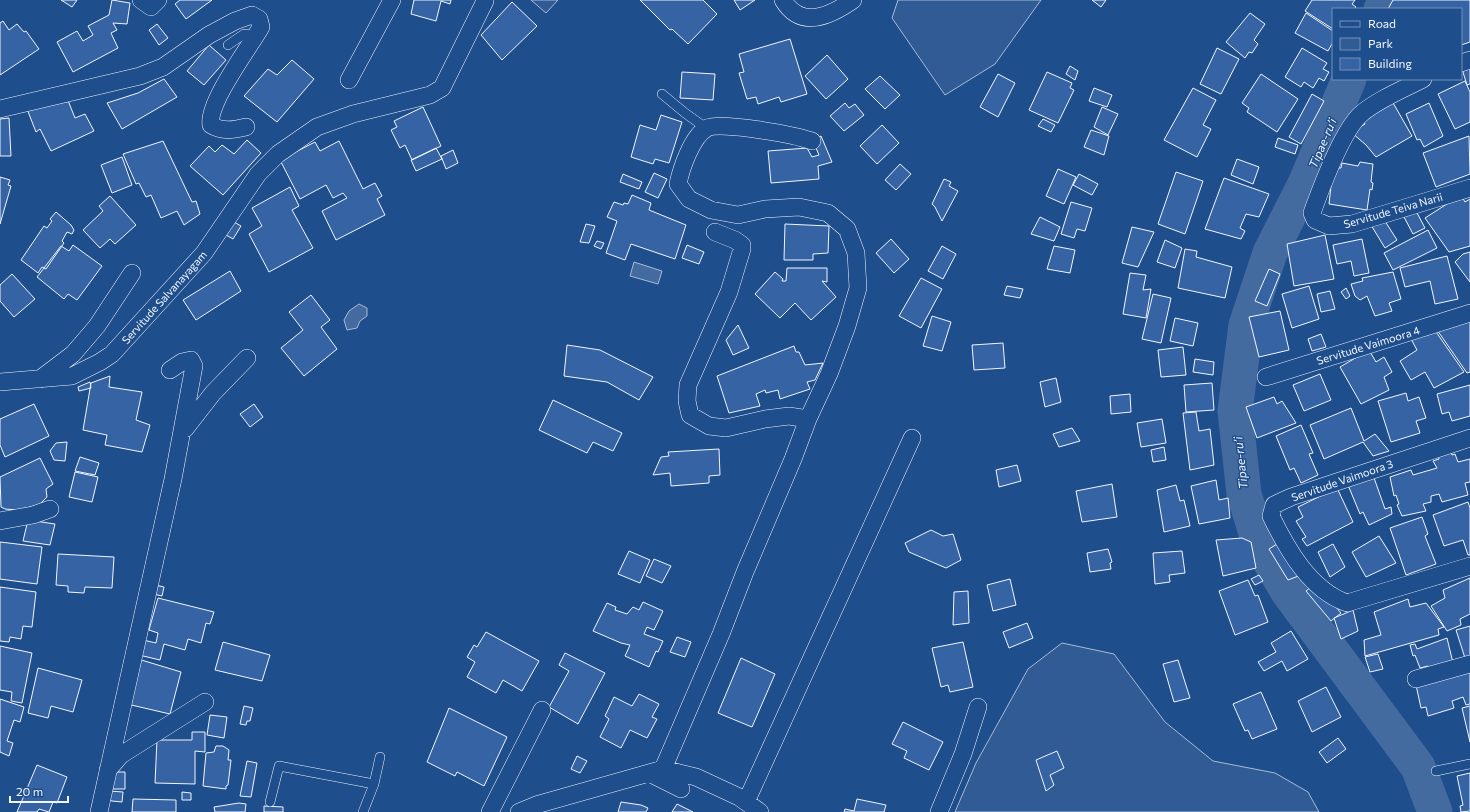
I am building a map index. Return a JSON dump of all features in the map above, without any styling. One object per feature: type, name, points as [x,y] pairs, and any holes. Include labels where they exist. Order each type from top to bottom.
[{"type":"street","points":[[141,0],[151,7],[158,0]]},
{"type":"street","points":[[349,80],[392,0]]},
{"type":"street","points":[[783,0],[787,7],[798,16],[817,18],[841,8],[853,0]]},
{"type":"street","name":"Servitude Salvanayagam","points":[[0,382],[72,376],[100,362],[112,354],[156,306],[180,277],[204,253],[264,166],[295,141],[317,128],[338,120],[430,95],[442,88],[485,1]]},
{"type":"street","points":[[0,109],[140,76],[163,67],[210,35],[236,21],[252,15],[259,19],[260,26],[215,104],[210,119],[211,125],[219,130],[246,128]]},
{"type":"street","name":"Servitude Teiva Narii","points":[[1421,80],[1362,114],[1350,126],[1320,188],[1312,213],[1315,220],[1329,226],[1352,224],[1470,188]]},
{"type":"street","points":[[656,771],[721,634],[745,572],[794,459],[808,419],[829,374],[847,326],[858,288],[856,253],[847,229],[828,213],[799,207],[765,209],[738,215],[711,210],[689,199],[678,184],[682,168],[693,143],[706,128],[721,125],[798,136],[812,141]]},
{"type":"street","points":[[715,232],[739,242],[742,245],[742,249],[729,292],[688,385],[687,401],[690,415],[709,426],[726,428],[765,418],[789,416],[808,419]]},
{"type":"street","points":[[40,379],[73,354],[97,326],[132,273]]},
{"type":"street","name":"Servitude Vaimoora 4","points":[[1266,377],[1470,313]]},
{"type":"street","points":[[183,433],[212,393],[247,358]]},
{"type":"street","points":[[99,812],[183,433],[194,366],[192,360],[182,362],[170,370]]},
{"type":"street","points":[[746,802],[912,438]]},
{"type":"street","name":"Servitude Vaimoora 3","points":[[1470,438],[1291,497],[1274,505],[1271,516],[1284,542],[1313,581],[1336,599],[1347,603],[1470,566]]},
{"type":"street","points":[[0,522],[33,515],[50,509]]},
{"type":"street","points":[[1416,679],[1470,664]]},
{"type":"street","points":[[108,770],[121,755],[204,702]]},
{"type":"street","points":[[939,812],[963,754],[978,707]]},
{"type":"street","points":[[490,812],[542,710]]},
{"type":"street","points":[[656,771],[681,789]]},
{"type":"street","points":[[519,812],[543,803],[656,771],[696,777],[746,802],[760,812]]},
{"type":"lane","points":[[228,45],[244,34],[255,36]]},
{"type":"lane","points":[[662,94],[706,128]]},
{"type":"lane","points":[[363,812],[374,784],[380,757]]},
{"type":"lane","points":[[1436,771],[1470,764]]},
{"type":"lane","points":[[270,802],[279,766],[374,784]]},
{"type":"green space","points":[[531,0],[558,0],[546,13]]},
{"type":"green space","points":[[898,0],[1041,0],[995,64],[945,95],[892,18]]},
{"type":"green space","points":[[1062,643],[1114,654],[1165,722],[1213,761],[1275,773],[1308,792],[1319,812],[955,812],[976,763],[1028,669]]},
{"type":"shaded area","points":[[634,262],[662,271],[658,284],[630,276]]},
{"type":"shaded area","points":[[359,304],[367,308],[367,316],[360,321],[357,328],[347,330],[344,320],[349,311]]},
{"type":"building","points":[[61,0],[77,0],[72,7]]},
{"type":"building","points":[[112,0],[130,3],[127,24],[113,23],[117,30],[111,33],[118,48],[73,72],[57,42],[77,31],[83,41],[93,35],[88,26],[109,15]]},
{"type":"building","points":[[180,0],[212,0],[186,19],[175,4]]},
{"type":"building","points":[[414,0],[451,0],[450,4],[441,1],[436,21],[411,14]]},
{"type":"building","points":[[640,0],[703,0],[717,14],[688,44],[672,29],[670,30]]},
{"type":"building","points":[[734,0],[755,0],[740,10]]},
{"type":"building","points":[[1092,0],[1106,0],[1101,7]]},
{"type":"building","points":[[1312,0],[1355,0],[1352,4],[1356,7],[1355,8],[1332,8],[1332,28],[1305,11]]},
{"type":"building","points":[[1393,0],[1470,0],[1470,42],[1462,45],[1462,8],[1389,8]]},
{"type":"building","points":[[512,2],[537,26],[502,60],[481,35]]},
{"type":"building","points":[[1250,13],[1265,24],[1254,40],[1258,44],[1252,53],[1249,52],[1245,58],[1226,42]]},
{"type":"building","points":[[1306,13],[1332,30],[1332,44],[1328,51],[1295,33]]},
{"type":"building","points":[[3,21],[9,30],[17,24],[24,32],[26,31],[39,49],[0,75],[0,23]]},
{"type":"building","points":[[157,24],[168,38],[159,45],[149,30]]},
{"type":"building","points":[[790,39],[807,94],[781,102],[779,97],[758,104],[756,97],[747,99],[739,73],[744,72],[739,54]]},
{"type":"building","points":[[209,45],[226,60],[204,85],[187,71]]},
{"type":"building","points":[[1217,48],[1239,59],[1221,94],[1200,84]]},
{"type":"building","points":[[1302,48],[1327,63],[1323,69],[1329,72],[1324,81],[1319,78],[1313,88],[1304,82],[1301,87],[1285,77]]},
{"type":"building","points":[[827,55],[848,79],[826,99],[805,76]]},
{"type":"building","points":[[292,60],[314,79],[277,122],[244,96],[268,69],[277,75]]},
{"type":"building","points":[[1070,66],[1078,71],[1075,80],[1066,74]]},
{"type":"building","points":[[1470,67],[1470,84],[1467,85],[1462,69]]},
{"type":"building","points":[[682,72],[715,74],[713,100],[680,98]]},
{"type":"building","points":[[1047,72],[1072,83],[1070,88],[1074,90],[1058,123],[1029,110]]},
{"type":"building","points":[[998,74],[1015,83],[998,117],[980,107]]},
{"type":"building","points":[[1261,74],[1298,99],[1277,132],[1247,112],[1249,108],[1242,103]]},
{"type":"building","points":[[880,76],[900,95],[885,109],[865,89]]},
{"type":"building","points":[[164,79],[177,97],[122,129],[107,103],[138,93]]},
{"type":"building","points":[[1465,81],[1470,92],[1470,122],[1455,129],[1438,94]]},
{"type":"building","points":[[1094,88],[1112,95],[1107,107],[1089,101]]},
{"type":"building","points":[[1193,88],[1216,100],[1203,125],[1211,129],[1197,157],[1164,140]]},
{"type":"building","points":[[65,93],[75,118],[85,114],[94,131],[51,151],[40,129],[36,132],[27,109]]},
{"type":"building","points":[[1312,94],[1324,101],[1301,144],[1289,137]]},
{"type":"building","points":[[1392,101],[1412,136],[1376,157],[1366,145],[1351,132],[1365,124],[1363,119]]},
{"type":"building","points":[[845,103],[849,108],[855,104],[864,115],[844,131],[830,116]]},
{"type":"building","points":[[1429,103],[1443,136],[1424,147],[1420,139],[1417,140],[1406,114]]},
{"type":"building","points":[[423,107],[441,146],[412,160],[405,145],[400,148],[391,130],[397,127],[394,121]]},
{"type":"building","points":[[1102,107],[1118,114],[1108,135],[1094,127]]},
{"type":"building","points":[[661,115],[682,122],[669,163],[655,159],[653,164],[631,157],[640,125],[656,130]]},
{"type":"building","points":[[9,118],[11,156],[0,156],[0,119]]},
{"type":"building","points":[[1043,119],[1055,125],[1051,132],[1038,126]]},
{"type":"building","points":[[882,125],[899,143],[877,164],[860,146]]},
{"type":"building","points":[[1091,130],[1109,136],[1104,155],[1084,147]]},
{"type":"building","points":[[821,136],[832,162],[818,166],[819,179],[771,183],[768,151],[807,148],[812,157],[819,155],[813,141]]},
{"type":"building","points":[[1469,136],[1470,174],[1436,187],[1423,153]]},
{"type":"building","points":[[1278,138],[1298,145],[1295,154],[1275,147]]},
{"type":"building","points":[[247,140],[261,153],[223,195],[190,166],[209,146],[215,152],[222,145],[234,154]]},
{"type":"building","points":[[163,141],[192,202],[196,201],[200,214],[184,225],[177,211],[161,218],[151,195],[146,197],[139,183],[136,184],[123,154]]},
{"type":"building","points":[[339,141],[363,189],[375,183],[382,196],[377,199],[385,215],[336,240],[322,211],[347,198],[343,193],[333,198],[326,185],[300,199],[280,160],[315,142],[320,151]]},
{"type":"building","points":[[436,148],[442,159],[416,171],[411,160]]},
{"type":"building","points":[[453,150],[458,163],[446,169],[441,156]]},
{"type":"building","points":[[122,157],[132,185],[112,193],[101,165]]},
{"type":"building","points":[[1237,159],[1259,167],[1253,184],[1231,175]]},
{"type":"building","points":[[1360,162],[1373,164],[1371,182],[1373,183],[1372,190],[1370,189],[1367,210],[1329,204],[1332,177],[1336,168],[1341,168],[1342,163],[1358,166]]},
{"type":"building","points":[[900,164],[911,174],[896,190],[885,180]]},
{"type":"building","points":[[1058,169],[1076,177],[1064,204],[1046,196]]},
{"type":"building","points":[[1176,172],[1203,181],[1185,234],[1158,224]]},
{"type":"building","points":[[654,173],[667,179],[658,198],[645,192]]},
{"type":"building","points":[[623,174],[642,182],[639,189],[620,182]]},
{"type":"building","points":[[1079,174],[1098,184],[1092,195],[1073,185]]},
{"type":"building","points":[[0,177],[10,180],[8,185],[11,186],[0,224]]},
{"type":"building","points":[[1224,178],[1269,194],[1259,217],[1246,214],[1240,228],[1245,231],[1241,239],[1205,229]]},
{"type":"building","points":[[944,179],[951,182],[949,186],[958,191],[942,221],[932,204]]},
{"type":"building","points":[[290,187],[299,206],[292,210],[313,248],[269,272],[249,234],[262,226],[252,208]]},
{"type":"building","points":[[632,195],[651,203],[649,210],[686,225],[675,259],[631,244],[625,260],[606,253],[617,221],[607,217],[614,202],[623,205],[624,203],[628,204]]},
{"type":"building","points":[[1461,195],[1465,202],[1470,199],[1470,246],[1449,252],[1425,218]]},
{"type":"building","points":[[110,196],[136,225],[115,244],[110,239],[100,248],[83,230],[103,211],[99,206]]},
{"type":"building","points":[[1071,202],[1092,208],[1085,231],[1077,229],[1074,238],[1061,234]]},
{"type":"building","points":[[1416,211],[1425,228],[1413,234],[1404,217]]},
{"type":"building","points":[[56,212],[71,225],[74,230],[72,234],[67,232],[62,241],[64,243],[46,269],[42,267],[38,273],[21,260],[44,226],[47,228],[52,221],[50,219]]},
{"type":"building","points":[[1040,217],[1060,227],[1054,241],[1031,234]]},
{"type":"building","points":[[1383,218],[1397,240],[1385,248],[1371,225]]},
{"type":"building","points":[[229,219],[241,226],[233,239],[221,232]]},
{"type":"building","points":[[586,224],[595,226],[589,243],[580,242]]},
{"type":"building","points":[[785,224],[829,226],[828,253],[813,254],[813,260],[784,260]]},
{"type":"building","points":[[1132,227],[1154,232],[1138,267],[1122,263]]},
{"type":"building","points":[[1428,230],[1437,248],[1393,270],[1384,253]]},
{"type":"building","points":[[1325,235],[1334,279],[1294,286],[1287,244]]},
{"type":"building","points":[[891,239],[909,259],[894,273],[876,253]]},
{"type":"building","points":[[1362,239],[1369,273],[1354,276],[1351,261],[1337,264],[1333,245]]},
{"type":"building","points":[[1165,240],[1182,248],[1175,268],[1157,262]]},
{"type":"building","points":[[597,241],[604,243],[601,249],[594,246]]},
{"type":"building","points":[[73,245],[102,266],[77,300],[68,294],[64,299],[37,277],[61,246],[69,251]]},
{"type":"building","points":[[687,245],[704,252],[699,264],[682,258]]},
{"type":"building","points":[[942,246],[956,254],[943,279],[928,271]]},
{"type":"building","points":[[1054,246],[1075,250],[1070,273],[1047,269]]},
{"type":"building","points":[[1185,249],[1197,251],[1196,257],[1232,267],[1225,298],[1178,288]]},
{"type":"building","points":[[1470,252],[1470,282],[1455,262],[1463,254]]},
{"type":"building","points":[[1447,256],[1458,299],[1435,304],[1430,281],[1405,287],[1400,268]]},
{"type":"building","points":[[787,268],[827,268],[827,282],[822,281],[836,297],[811,320],[795,303],[780,318],[755,294],[775,272],[783,279],[782,281],[786,281]]},
{"type":"building","points":[[1269,269],[1280,274],[1267,306],[1255,301]]},
{"type":"building","points":[[230,271],[241,291],[196,320],[183,300]]},
{"type":"building","points":[[1393,272],[1401,299],[1389,303],[1392,311],[1375,316],[1367,296],[1360,300],[1355,296],[1351,284],[1363,281],[1362,278]]},
{"type":"building","points":[[1130,273],[1146,275],[1143,290],[1151,289],[1146,318],[1123,314]]},
{"type":"building","points":[[12,274],[35,299],[14,317],[0,301],[0,285]]},
{"type":"building","points":[[921,278],[942,289],[921,328],[899,316]]},
{"type":"building","points":[[1007,286],[1023,289],[1020,298],[1004,295]]},
{"type":"building","points":[[1309,286],[1319,319],[1292,328],[1282,294]]},
{"type":"building","points":[[1346,288],[1350,296],[1346,299],[1341,292]]},
{"type":"building","points":[[1330,291],[1335,309],[1321,312],[1317,294]]},
{"type":"building","points":[[1153,294],[1171,298],[1161,343],[1142,339]]},
{"type":"building","points":[[311,295],[330,320],[321,327],[337,349],[304,376],[281,348],[303,330],[289,312]]},
{"type":"building","points":[[1280,311],[1289,350],[1259,357],[1249,317]]},
{"type":"building","points":[[932,316],[951,322],[942,351],[923,346]]},
{"type":"building","points":[[1175,318],[1198,323],[1193,346],[1170,341]]},
{"type":"building","points":[[1470,321],[1470,372],[1467,373],[1435,327]]},
{"type":"building","points":[[738,325],[749,348],[733,355],[726,340]]},
{"type":"building","points":[[1434,329],[1464,372],[1434,388],[1425,372],[1411,380],[1400,361],[1417,350],[1411,339]]},
{"type":"building","points":[[1321,334],[1326,347],[1312,351],[1308,339]]},
{"type":"building","points":[[1003,343],[1005,368],[974,370],[972,345]]},
{"type":"building","points":[[567,345],[600,350],[653,377],[639,400],[607,382],[564,376]]},
{"type":"building","points":[[794,346],[796,352],[799,352],[805,365],[823,363],[815,380],[807,382],[810,389],[780,399],[778,390],[766,393],[765,390],[756,394],[760,406],[729,413],[717,376]]},
{"type":"building","points":[[1183,347],[1186,375],[1161,377],[1158,350]]},
{"type":"building","points":[[1369,350],[1376,362],[1384,357],[1392,372],[1384,377],[1389,390],[1361,404],[1340,367]]},
{"type":"building","points":[[1195,359],[1214,362],[1213,375],[1193,372]]},
{"type":"building","points":[[1320,374],[1331,400],[1304,411],[1293,385]]},
{"type":"building","points":[[110,376],[109,387],[142,392],[136,420],[150,425],[142,452],[105,445],[107,435],[83,430],[91,383]]},
{"type":"building","points":[[1056,378],[1061,402],[1045,407],[1040,382]]},
{"type":"building","points":[[90,382],[91,388],[79,391],[78,387]]},
{"type":"building","points":[[1212,383],[1214,410],[1186,412],[1184,385]]},
{"type":"building","points":[[1470,385],[1470,416],[1452,421],[1449,412],[1442,414],[1437,394]]},
{"type":"building","points":[[1406,393],[1408,401],[1419,397],[1426,418],[1416,421],[1420,433],[1391,442],[1378,401]]},
{"type":"building","points":[[1130,394],[1131,412],[1111,414],[1110,396]]},
{"type":"building","points":[[1274,397],[1277,404],[1282,401],[1296,423],[1257,438],[1246,407]]},
{"type":"building","points":[[553,400],[622,433],[613,451],[593,442],[587,453],[539,430]]},
{"type":"building","points":[[34,404],[49,436],[5,457],[0,445],[0,419]]},
{"type":"building","points":[[254,404],[263,417],[250,427],[240,414]]},
{"type":"building","points":[[1351,408],[1364,441],[1375,434],[1389,451],[1373,456],[1363,442],[1324,459],[1310,425]]},
{"type":"building","points":[[1196,412],[1199,431],[1210,429],[1214,465],[1190,470],[1183,413]]},
{"type":"building","points":[[1162,419],[1166,443],[1141,447],[1137,423]]},
{"type":"building","points":[[1301,425],[1313,453],[1309,454],[1318,475],[1301,483],[1294,468],[1290,470],[1276,436]]},
{"type":"building","points":[[1072,428],[1080,441],[1059,447],[1053,434]]},
{"type":"building","points":[[67,442],[65,461],[54,460],[50,451],[56,443]]},
{"type":"building","points":[[1164,447],[1166,460],[1153,462],[1151,450]]},
{"type":"building","points":[[1450,447],[1452,455],[1455,454],[1458,462],[1470,459],[1470,482],[1465,483],[1468,495],[1442,502],[1439,494],[1431,496],[1431,502],[1423,504],[1426,511],[1402,516],[1397,505],[1399,504],[1396,495],[1394,496],[1390,477],[1411,470],[1413,475],[1437,468],[1433,461],[1439,459],[1437,451]]},
{"type":"building","points":[[719,449],[720,475],[709,476],[709,483],[671,486],[670,473],[653,475],[661,457],[669,456],[668,452]]},
{"type":"building","points":[[80,457],[99,463],[95,475],[75,471]]},
{"type":"building","points":[[40,458],[53,484],[46,489],[47,497],[39,505],[18,510],[5,509],[1,507],[0,477]]},
{"type":"building","points":[[1017,465],[1021,481],[999,487],[996,470]]},
{"type":"building","points":[[75,472],[98,477],[92,502],[69,497]]},
{"type":"building","points":[[1373,475],[1385,509],[1391,507],[1392,514],[1369,525],[1363,512],[1360,514],[1348,485]]},
{"type":"building","points":[[1216,480],[1219,500],[1228,498],[1230,518],[1199,524],[1191,486]]},
{"type":"building","points":[[1112,484],[1117,517],[1082,522],[1076,491]]},
{"type":"building","points":[[1176,485],[1180,501],[1184,500],[1190,526],[1164,532],[1157,490]]},
{"type":"building","points":[[1337,488],[1353,522],[1307,546],[1302,539],[1306,537],[1296,521],[1303,517],[1298,507]]},
{"type":"building","points":[[1468,502],[1470,508],[1470,555],[1468,555],[1463,540],[1444,546],[1433,515]]},
{"type":"building","points":[[1422,517],[1428,534],[1425,536],[1436,564],[1406,575],[1390,528]]},
{"type":"building","points":[[28,520],[55,524],[50,545],[23,541]]},
{"type":"building","points":[[931,530],[943,536],[953,534],[961,560],[946,568],[909,552],[905,543]]},
{"type":"building","points":[[1379,536],[1396,563],[1366,577],[1352,552]]},
{"type":"building","points":[[1242,538],[1251,542],[1256,568],[1223,576],[1216,540]]},
{"type":"building","points":[[0,542],[42,547],[37,584],[0,579]]},
{"type":"building","points":[[1277,544],[1301,575],[1288,580],[1269,549]]},
{"type":"building","points":[[1333,544],[1345,567],[1330,577],[1318,552]]},
{"type":"building","points":[[1108,549],[1112,562],[1110,563],[1111,569],[1090,572],[1087,553]]},
{"type":"building","points":[[629,551],[650,560],[640,583],[618,574]]},
{"type":"building","points":[[1182,551],[1185,573],[1169,575],[1170,582],[1155,584],[1153,553]]},
{"type":"building","points":[[58,554],[114,557],[112,588],[85,587],[84,593],[68,592],[68,586],[56,585]]},
{"type":"building","points":[[654,559],[671,566],[662,583],[646,576]]},
{"type":"building","points":[[1259,575],[1263,581],[1255,585],[1251,579]]},
{"type":"building","points":[[1470,578],[1470,614],[1460,619],[1461,625],[1447,631],[1431,606],[1445,598],[1443,590]]},
{"type":"building","points":[[1010,579],[1016,605],[993,611],[987,585]]},
{"type":"building","points":[[1248,580],[1255,596],[1258,595],[1268,622],[1235,635],[1219,591]]},
{"type":"building","points":[[1316,583],[1341,613],[1331,621],[1306,591]]},
{"type":"building","points":[[155,585],[164,587],[162,596],[153,594]]},
{"type":"building","points":[[0,587],[36,592],[32,627],[23,626],[21,639],[10,637],[9,642],[0,641]]},
{"type":"building","points":[[968,591],[969,623],[953,625],[954,592]]},
{"type":"building","points":[[158,598],[214,612],[210,624],[206,623],[201,643],[188,639],[185,650],[164,644],[160,660],[139,655],[143,640],[156,643],[158,633],[149,630]]},
{"type":"building","points":[[1408,599],[1410,607],[1426,603],[1444,627],[1438,629],[1439,635],[1365,656],[1364,640],[1381,635],[1374,612]]},
{"type":"building","points":[[643,602],[663,611],[654,630],[647,627],[644,634],[663,641],[658,652],[656,651],[649,667],[625,656],[630,645],[621,643],[593,631],[607,603],[616,607],[615,610],[627,614],[633,607],[639,610]]},
{"type":"building","points":[[1353,610],[1358,631],[1341,639],[1334,618]]},
{"type":"building","points":[[1027,623],[1033,638],[1009,648],[1003,632]]},
{"type":"building","points":[[1470,626],[1470,656],[1465,658],[1456,630]]},
{"type":"building","points":[[1291,631],[1308,659],[1287,671],[1282,661],[1264,671],[1258,662],[1276,652],[1271,643]]},
{"type":"building","points":[[486,632],[539,661],[522,691],[503,680],[496,693],[467,677],[475,662],[467,657],[474,645],[477,647]]},
{"type":"building","points":[[677,637],[691,642],[685,657],[670,652]]},
{"type":"building","points":[[1447,638],[1453,663],[1429,670],[1428,666],[1420,668],[1415,655],[1413,656],[1410,645],[1415,644],[1417,649]]},
{"type":"building","points":[[223,642],[270,655],[262,681],[215,670]]},
{"type":"building","points":[[963,642],[973,687],[950,692],[948,685],[941,687],[932,648]]},
{"type":"building","points":[[0,646],[32,653],[22,703],[11,701],[12,692],[0,690]]},
{"type":"building","points":[[565,653],[605,673],[578,724],[549,707],[569,671],[559,665]]},
{"type":"building","points":[[1378,654],[1383,669],[1370,672],[1365,657]]},
{"type":"building","points":[[741,658],[775,674],[752,727],[718,713]]},
{"type":"building","points":[[138,659],[181,672],[170,714],[127,704]]},
{"type":"building","points":[[1178,660],[1190,698],[1174,702],[1163,664]]},
{"type":"building","points":[[38,668],[82,680],[73,712],[51,706],[48,718],[28,713]]},
{"type":"building","points":[[1470,671],[1470,704],[1466,705],[1463,697],[1452,701],[1454,708],[1428,716],[1426,707],[1421,708],[1416,685]]},
{"type":"building","points":[[1326,687],[1341,717],[1312,732],[1298,701]]},
{"type":"building","points":[[1261,692],[1277,729],[1252,739],[1248,730],[1245,731],[1233,704]]},
{"type":"building","points":[[639,694],[659,704],[652,717],[657,719],[647,738],[630,730],[621,748],[600,737],[609,719],[605,716],[614,697],[632,706]]},
{"type":"building","points":[[0,699],[24,707],[20,722],[14,720],[7,741],[13,743],[9,756],[0,752]]},
{"type":"building","points":[[244,706],[253,708],[250,721],[247,721],[246,725],[240,724]]},
{"type":"building","points":[[1470,706],[1470,742],[1462,708]]},
{"type":"building","points":[[449,708],[507,737],[484,786],[457,772],[455,776],[427,762]]},
{"type":"building","points":[[210,715],[227,717],[224,738],[207,735]]},
{"type":"building","points":[[903,722],[943,742],[929,770],[904,758],[907,751],[892,744]]},
{"type":"building","points":[[192,732],[205,732],[205,752],[195,751],[195,784],[155,783],[157,740],[192,740]]},
{"type":"building","points":[[1338,738],[1346,749],[1327,763],[1319,752]]},
{"type":"building","points":[[216,746],[223,746],[229,750],[228,760],[231,760],[228,785],[226,786],[226,789],[203,786],[206,753],[214,752]]},
{"type":"building","points":[[1057,751],[1064,768],[1050,775],[1054,785],[1046,791],[1036,760]]},
{"type":"building","points":[[577,756],[587,761],[580,773],[571,769]]},
{"type":"building","points":[[247,761],[257,763],[251,797],[240,796]]},
{"type":"building","points":[[37,765],[67,777],[57,803],[53,802],[49,812],[39,809],[37,812],[17,812]]},
{"type":"building","points":[[116,772],[125,772],[125,789],[111,789]]},
{"type":"building","points":[[1470,773],[1470,811],[1461,812],[1460,806],[1463,805],[1457,776]]},
{"type":"building","points":[[109,791],[123,792],[122,802],[107,799]]},
{"type":"building","points":[[182,792],[191,793],[191,800],[182,800]]},
{"type":"building","points":[[133,799],[176,800],[176,812],[132,812]]},
{"type":"building","points":[[857,799],[886,805],[884,812],[844,812],[845,809],[854,811]]},
{"type":"building","points":[[621,802],[641,805],[648,808],[646,812],[618,812]]},
{"type":"building","points":[[239,803],[246,804],[245,812],[215,812],[214,807]]},
{"type":"building","points":[[677,804],[693,812],[672,812]]},
{"type":"building","points":[[264,806],[283,807],[283,812],[264,812]]},
{"type":"waterway","name":"Tipae-ru’i","points":[[1382,8],[1386,0]]},
{"type":"waterway","name":"Tipae-ru’i","points":[[1349,80],[1305,184],[1270,253],[1246,325],[1235,411],[1244,494],[1259,543],[1288,592],[1418,767],[1435,812]]}]
